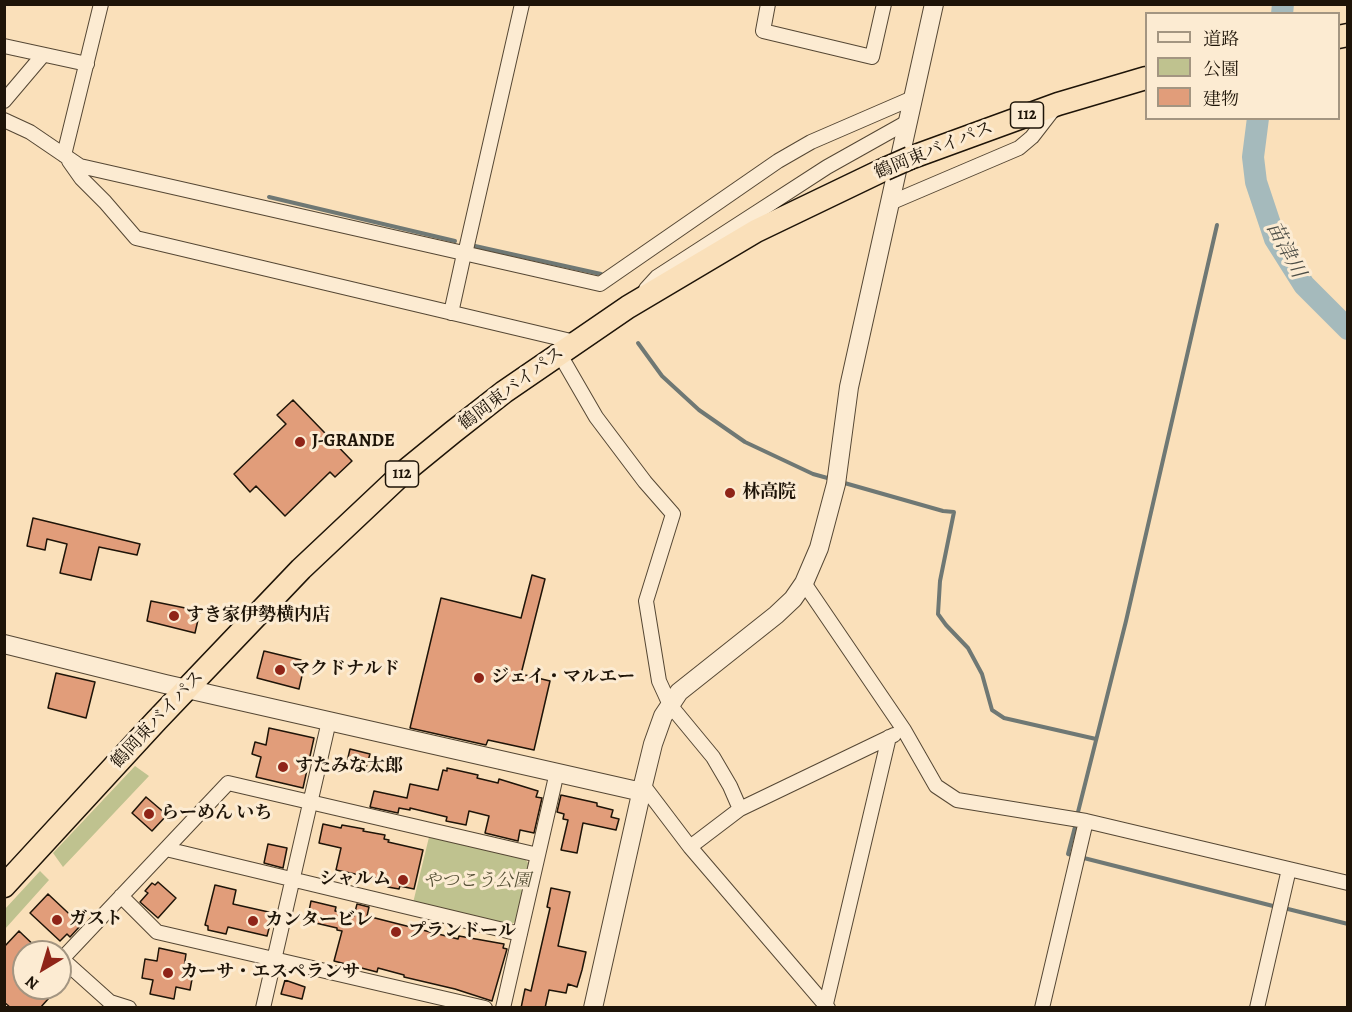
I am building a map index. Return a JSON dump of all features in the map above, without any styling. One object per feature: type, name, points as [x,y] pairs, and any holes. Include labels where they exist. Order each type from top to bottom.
[{"type":"highway","name":"鶴岡東バイパス","points":[[4,886],[314,556],[404,472],[504,392],[567,347],[628,307],[756,231],[885,169],[1058,104],[1145,78]]},
{"type":"street","points":[[64,155],[101,4]]},
{"type":"street","points":[[451,313],[522,4]]},
{"type":"street","points":[[768,4],[762,31],[872,57],[884,4]]},
{"type":"street","points":[[593,1008],[659,727],[679,692],[793,599],[804,583],[819,549],[836,484],[849,387],[934,4]]},
{"type":"street","points":[[4,46],[87,64]]},
{"type":"street","points":[[4,102],[43,55]]},
{"type":"street","points":[[4,120],[30,132],[80,165],[600,284],[778,161],[811,142],[915,97]]},
{"type":"street","points":[[890,203],[1019,148],[1032,137],[1058,104]]},
{"type":"street","points":[[628,307],[657,277],[827,167],[909,121]]},
{"type":"street","points":[[64,155],[81,178],[136,238],[451,313],[567,347],[596,417],[673,514],[646,601],[659,681],[670,705],[712,757],[730,786],[740,809]]},
{"type":"street","points":[[804,583],[904,730],[936,786],[957,800],[1086,821],[1347,883]]},
{"type":"street","points":[[4,644],[187,689],[557,772],[643,788],[826,1007]]},
{"type":"street","points":[[263,1008],[329,721]]},
{"type":"street","points":[[690,847],[740,809],[904,730]]},
{"type":"street","points":[[826,1007],[889,737]]},
{"type":"street","points":[[503,1008],[557,772]]},
{"type":"street","points":[[129,1008],[110,1002],[62,959],[228,783],[538,855]]},
{"type":"street","points":[[1042,1008],[1086,821]]},
{"type":"street","points":[[166,849],[520,934]]},
{"type":"street","points":[[1257,1008],[1289,869]]},
{"type":"street","points":[[121,896],[157,932],[485,1008]]},
{"type":"green space","points":[[135,766],[149,776],[63,867],[53,853]]},
{"type":"green space","name":"やつこう公園","points":[[430,833],[522,856],[531,866],[518,919],[510,926],[413,903]]},
{"type":"green space","points":[[40,871],[49,880],[5,929],[5,909]]},
{"type":"building","name":"J-GRANDE","points":[[293,400],[352,461],[335,477],[330,472],[285,516],[256,486],[250,492],[234,474],[286,424],[277,415]]},
{"type":"building","points":[[33,518],[140,544],[137,555],[99,547],[91,580],[60,573],[67,544],[47,539],[45,550],[27,546]]},
{"type":"building","name":"ジェイ・マルエー","points":[[532,575],[545,579],[521,674],[550,681],[534,750],[488,740],[486,745],[410,728],[441,598],[521,618]]},
{"type":"building","name":"すき家伊勢横内店","points":[[151,601],[200,611],[195,633],[147,621]]},
{"type":"building","name":"マクドナルド","points":[[264,651],[301,660],[299,670],[303,671],[299,689],[257,678]]},
{"type":"building","points":[[56,673],[95,682],[86,718],[48,708]]},
{"type":"building","name":"すたみな太郎","points":[[269,728],[314,738],[303,788],[256,777],[261,757],[252,754],[255,742],[266,745]]},
{"type":"building","points":[[350,749],[370,754],[365,771],[346,766]]},
{"type":"building","points":[[447,768],[478,775],[477,778],[498,783],[499,779],[538,791],[536,797],[542,798],[534,833],[520,830],[518,841],[485,833],[489,816],[469,811],[466,825],[446,821],[447,817],[410,808],[410,810],[399,808],[398,813],[370,807],[374,791],[407,798],[410,784],[438,790],[443,770],[447,771]]},
{"type":"building","points":[[561,795],[597,803],[597,806],[613,810],[611,817],[619,819],[616,830],[583,823],[577,853],[561,850],[568,820],[563,819],[564,814],[557,812]]},
{"type":"building","name":"らーめん いち","points":[[146,797],[167,815],[152,831],[132,813]]},
{"type":"building","points":[[323,824],[364,829],[363,831],[385,835],[384,839],[389,840],[388,842],[423,850],[414,889],[400,886],[399,889],[388,887],[389,881],[336,870],[341,848],[319,843]]},
{"type":"building","points":[[268,844],[287,848],[283,868],[264,863]]},
{"type":"building","points":[[158,882],[176,898],[158,918],[140,902],[148,893],[145,891],[152,883],[155,885]]},
{"type":"building","points":[[215,885],[236,890],[233,904],[273,913],[267,936],[228,927],[226,934],[208,930],[208,926],[205,925]]},
{"type":"building","points":[[551,888],[570,892],[558,946],[586,952],[582,970],[577,987],[568,984],[566,993],[549,990],[545,1008],[521,1008],[525,989],[531,991],[550,908],[547,907]]},
{"type":"building","name":"ガスト","points":[[48,894],[81,925],[70,937],[67,934],[59,940],[30,913]]},
{"type":"building","points":[[311,901],[336,907],[335,911],[354,916],[357,904],[369,907],[367,916],[458,939],[459,936],[504,944],[503,948],[507,949],[492,1001],[378,968],[377,972],[334,961],[342,931],[307,921]]},
{"type":"building","points":[[19,931],[28,940],[12,940],[12,1000],[47,1000],[40,1008],[11,1008],[4,1002],[4,947]]},
{"type":"building","name":"カーサ・エスペランサ","points":[[159,948],[186,954],[184,967],[194,968],[190,990],[176,987],[174,999],[150,994],[153,980],[142,978],[145,959],[157,961]]},
{"type":"building","points":[[285,980],[305,987],[302,999],[281,994]]},
{"type":"waterway","name":"苗津川","points":[[1282,12],[1283,4]]},
{"type":"waterway","name":"苗津川","points":[[1258,120],[1253,157],[1256,182],[1275,239],[1304,285],[1348,329]]},
{"type":"waterway","points":[[269,197],[455,241]]},
{"type":"waterway","points":[[1077,816],[1126,621],[1217,225]]},
{"type":"waterway","points":[[475,246],[601,274]]},
{"type":"waterway","points":[[638,343],[662,376],[699,410],[745,442],[813,474],[831,479]]},
{"type":"waterway","points":[[841,482],[943,511],[954,512],[940,581],[938,614],[968,648],[982,674],[992,710],[1004,718],[1096,739]]},
{"type":"waterway","points":[[1076,823],[1068,854],[1277,907]]},
{"type":"waterway","points":[[1284,908],[1348,924]]},
{"type":"place","name":"J-GRANDE","points":[[300,442]]},
{"type":"place","name":"林高院","points":[[730,493]]},
{"type":"place","name":"すき家伊勢横内店","points":[[174,616]]},
{"type":"place","name":"マクドナルド","points":[[280,670]]},
{"type":"place","name":"ジェイ・マルエー","points":[[479,678]]},
{"type":"place","name":"すたみな太郎","points":[[283,767]]},
{"type":"place","name":"らーめん いち","points":[[149,814]]},
{"type":"place","name":"シャルム","points":[[403,880]]},
{"type":"place","name":"ガスト","points":[[57,920]]},
{"type":"place","name":"カンタービレ","points":[[253,921]]},
{"type":"place","name":"プランドール","points":[[396,932]]},
{"type":"place","name":"カーサ・エスペランサ","points":[[168,973]]}]
